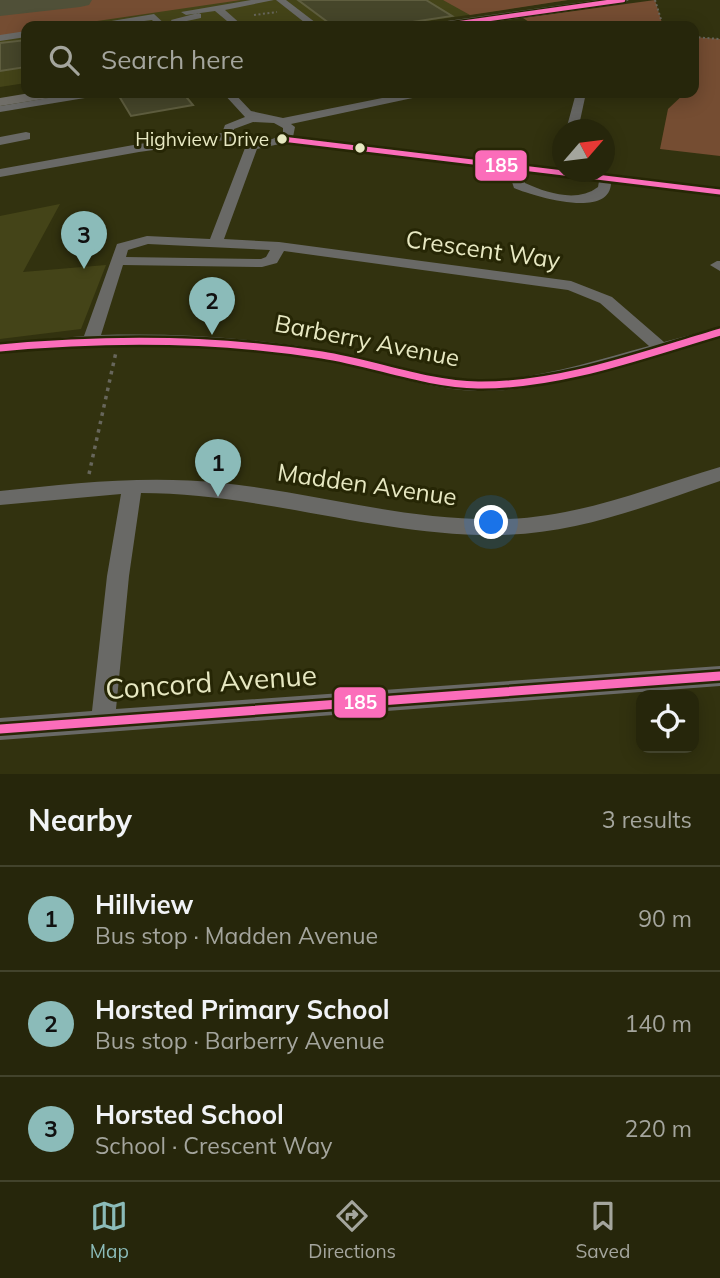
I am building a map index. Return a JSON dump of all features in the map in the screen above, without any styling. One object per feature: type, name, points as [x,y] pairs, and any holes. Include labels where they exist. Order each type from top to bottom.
[{"type":"main road","points":[[500,21],[623,0]]},
{"type":"main road","points":[[0,94],[21,91]]},
{"type":"main road","points":[[0,102],[24,98]]},
{"type":"street","points":[[176,21],[270,0]]},
{"type":"street","points":[[280,0],[308,21]]},
{"type":"street","points":[[124,21],[223,9]]},
{"type":"street","points":[[223,9],[234,21]]},
{"type":"street","points":[[154,17],[158,21]]},
{"type":"street","points":[[0,38],[21,35]]},
{"type":"street","points":[[0,109],[67,98]]},
{"type":"street","points":[[220,98],[241,121]]},
{"type":"street","points":[[233,98],[248,114],[282,122],[398,98]]},
{"type":"street","points":[[575,119],[580,98]]},
{"type":"street","points":[[228,135],[229,127],[241,121],[263,118]]},
{"type":"street","points":[[282,122],[290,130],[282,139]]},
{"type":"street","points":[[228,135],[234,141],[252,145],[282,139],[514,169],[552,168]]},
{"type":"street","points":[[0,173],[228,135]]},
{"type":"street","points":[[0,141],[26,136]]},
{"type":"street","points":[[216,242],[252,145]]},
{"type":"street","points":[[514,169],[519,185],[539,194],[569,198],[596,196],[605,188],[605,182]]},
{"type":"street","points":[[615,180],[720,192]]},
{"type":"street","name":"Crescent Way","points":[[117,261],[122,247],[131,243],[147,240],[216,242],[279,246],[580,288],[606,300],[661,348]]},
{"type":"street","points":[[90,340],[117,261],[262,263],[272,260],[279,246]]},
{"type":"street","name":"Barberry Avenue","points":[[0,348],[90,340],[235,342],[352,360],[461,384],[538,381],[720,332]]},
{"type":"street","name":"Madden Avenue","points":[[0,498],[86,489],[172,485],[223,490],[461,526],[505,527],[585,515],[720,474]]},
{"type":"street","points":[[103,720],[118,576],[132,486]]},
{"type":"street","name":"Concord Avenue","points":[[0,729],[720,676]]},
{"type":"path","points":[[655,0],[661,21]]},
{"type":"path","points":[[251,16],[272,12]]},
{"type":"path","points":[[719,39],[715,37],[720,34]]},
{"type":"path","points":[[699,37],[719,39]]},
{"type":"path","points":[[86,489],[119,340]]},
{"type":"shaded area","points":[[0,0],[568,0],[427,21],[21,21],[21,84],[0,87]]},
{"type":"shaded area","points":[[0,0],[241,0],[97,21],[21,21],[21,33],[0,36]]},
{"type":"shaded area","points":[[443,0],[568,0],[470,15]]},
{"type":"shaded area","points":[[655,0],[661,21],[528,21],[523,18]]},
{"type":"shaded area","points":[[699,37],[720,39],[720,156],[660,149],[668,109],[680,98],[699,98]]},
{"type":"shaded area","points":[[60,204],[23,272],[106,265],[81,329],[0,339],[0,216]]},
{"type":"building","points":[[298,0],[426,0],[452,16],[419,21],[326,21]]},
{"type":"building","points":[[21,41],[21,68],[0,71],[0,43]]},
{"type":"building","points":[[120,98],[187,98],[193,105],[131,116]]},
{"type":"taxiway","points":[[0,8],[80,0]]},
{"type":"transit line","name":"185","points":[[475,21],[623,0]]},
{"type":"transit line","name":"185","points":[[282,139],[720,192]]},
{"type":"transit line","name":"185","points":[[0,348],[121,341],[242,345],[322,355],[439,381],[478,385],[508,384],[569,374],[720,332]]},
{"type":"transit line","name":"185","points":[[0,729],[720,676]]},
{"type":"place","name":"Highview Drive","points":[[282,139]]},
{"type":"place","name":"Horsted School","points":[[84,269]]},
{"type":"place","name":"Horsted Primary School","points":[[212,335]]},
{"type":"place","name":"Hillview","points":[[218,497]]}]
